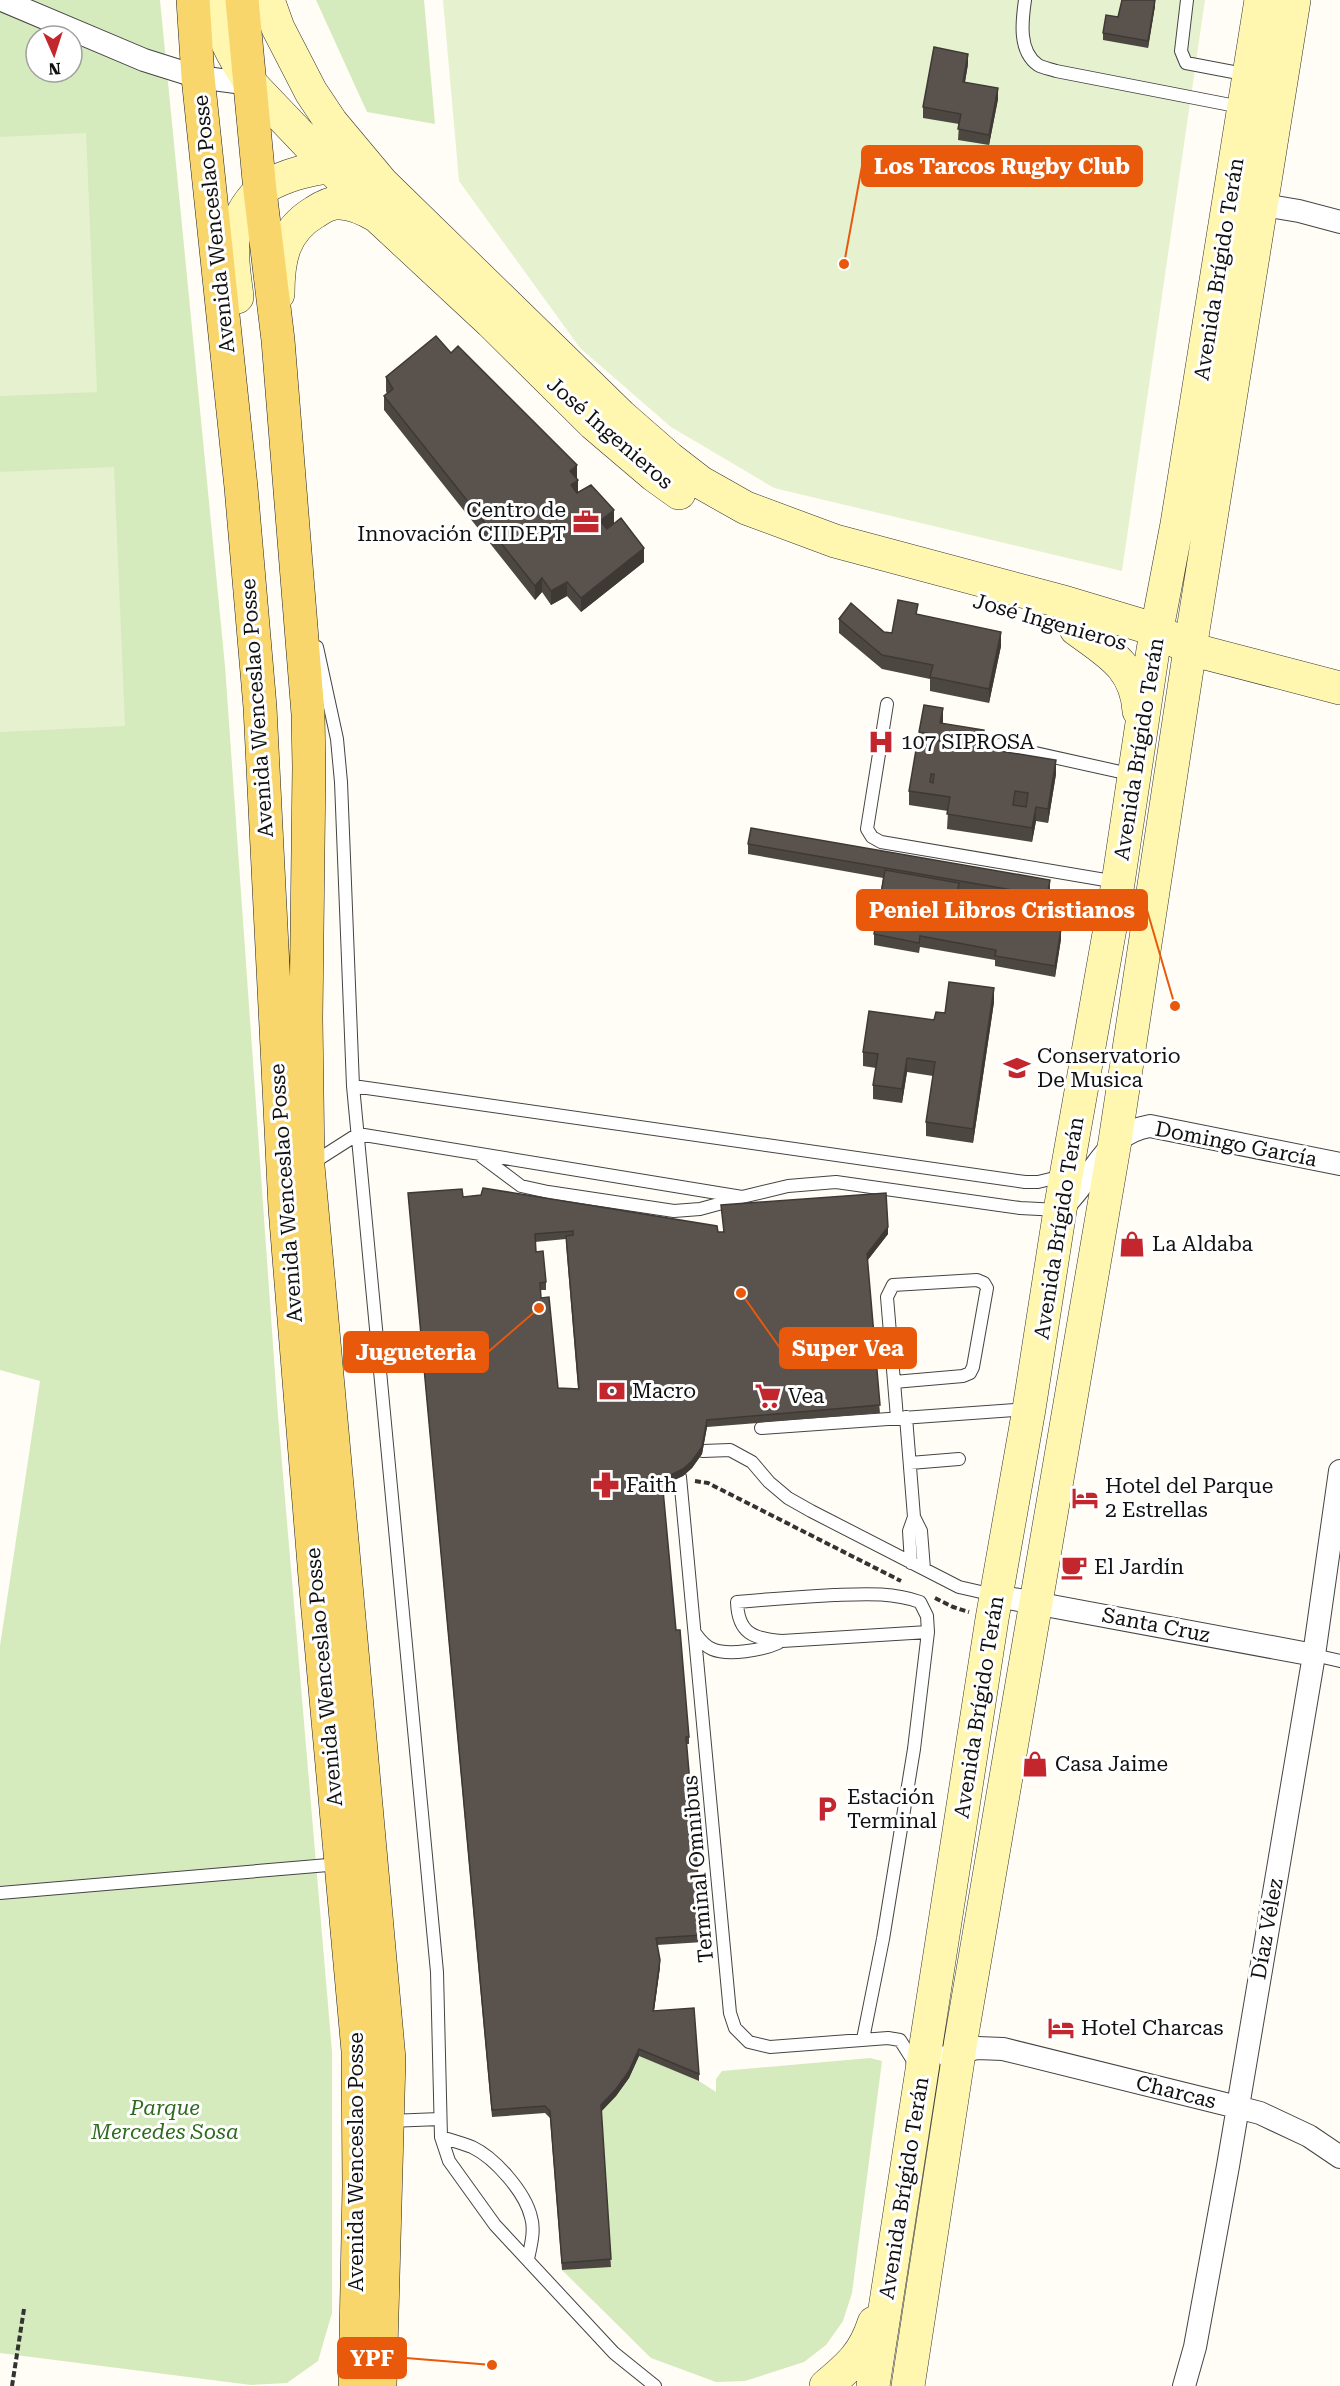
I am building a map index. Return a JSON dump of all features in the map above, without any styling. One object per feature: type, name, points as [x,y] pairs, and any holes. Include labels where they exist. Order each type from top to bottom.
[{"type":"main road","name":"Avenida Wenceslao Posse","points":[[193,0],[198,77],[260,707],[285,1208],[358,2051],[359,2186],[355,2386]]},
{"type":"main road","name":"José Ingenieros","points":[[214,0],[220,25],[235,59],[251,84],[377,216],[491,322],[594,424],[654,475],[690,500],[737,526],[784,545],[847,565],[1072,616]]},
{"type":"main road","points":[[242,0],[260,190],[278,340],[308,714],[306,1018],[308,1166],[389,2059],[380,2386]]},
{"type":"main road","name":"José Ingenieros","points":[[268,0],[278,28],[311,92],[331,122],[382,183],[621,416],[700,482],[746,508],[826,538],[1072,616],[1340,688]]},
{"type":"main road","name":"Avenida Brígido Terán","points":[[873,2386],[918,2094],[983,1604],[1029,1409],[1060,1210],[1118,883],[1155,640],[1177,524],[1246,108],[1261,0]]},
{"type":"main road","name":"Avenida Brígido Terán","points":[[908,2386],[959,2053],[1115,1141],[1190,648],[1294,0]]},
{"type":"main road","points":[[240,487],[246,426],[233,240],[242,216],[260,190],[295,174],[338,165],[359,171],[382,183]]},
{"type":"main road","points":[[278,340],[278,272],[289,234],[305,218],[323,207],[337,203],[360,207],[377,216]]},
{"type":"main road","points":[[1072,616],[1138,598],[1152,584],[1177,524]]},
{"type":"main road","points":[[1072,616],[1125,667],[1134,683],[1141,735]]},
{"type":"main road","points":[[826,2386],[852,2365],[862,2351],[891,2270]]},
{"type":"main road","points":[[333,2386],[340,2373],[355,2321]]},
{"type":"street","points":[[2,0],[144,60],[198,77],[251,84]]},
{"type":"street","points":[[1230,199],[1299,211],[1340,222]]},
{"type":"street","name":"Domingo García","points":[[1060,1210],[1082,1186],[1115,1141],[1134,1129],[1150,1126],[1340,1164]]},
{"type":"street","name":"Díaz Vélez","points":[[1184,2386],[1195,2347],[1237,2107],[1314,1655],[1340,1471]]},
{"type":"street","name":"Santa Cruz","points":[[983,1604],[1036,1602],[1314,1655]]},
{"type":"street","points":[[970,1988],[976,2020],[986,2037],[1002,2049]]},
{"type":"street","name":"Charcas","points":[[918,2094],[933,2068],[948,2056],[977,2048],[1002,2049],[1260,2113],[1309,2136],[1340,2157]]},
{"type":"lane","points":[[1025,0],[1022,25],[1024,43],[1028,54],[1038,65],[1056,71],[1246,108]]},
{"type":"lane","points":[[1187,0],[1181,51],[1186,63],[1250,76]]},
{"type":"lane","points":[[295,551],[337,739],[341,782],[353,1086],[437,1972],[441,2137],[449,2161],[495,2225],[614,2353],[655,2386]]},
{"type":"lane","points":[[887,704],[867,830],[872,837],[882,842],[1118,883]]},
{"type":"lane","points":[[999,745],[1135,776]]},
{"type":"lane","points":[[353,1086],[1025,1182],[1052,1180],[1067,1174]]},
{"type":"lane","points":[[308,1166],[358,1134],[742,1197]]},
{"type":"lane","points":[[479,1154],[521,1186],[674,1211],[700,1209],[788,1186],[836,1182],[1020,1208],[1060,1210]]},
{"type":"lane","points":[[894,1382],[963,1376],[970,1372],[987,1288],[984,1282],[977,1280],[893,1285],[887,1297],[894,1382],[910,1463],[914,1517],[921,1531],[924,1569]]},
{"type":"lane","points":[[761,1428],[1029,1409]]},
{"type":"lane","points":[[703,1451],[730,1450],[752,1462],[769,1482],[788,1498],[959,1587],[983,1604]]},
{"type":"lane","points":[[910,1463],[959,1459]]},
{"type":"lane","name":"Terminal Omnibus","points":[[680,1477],[730,2013],[735,2028],[749,2042],[770,2047],[863,2039],[900,2040],[912,2059],[918,2094]]},
{"type":"lane","points":[[910,1563],[909,1531],[914,1517]]},
{"type":"lane","points":[[863,2039],[881,1951],[914,1749],[928,1632],[927,1616],[920,1602],[901,1596],[877,1594],[807,1596],[737,1602],[737,1615],[744,1629],[762,1640],[782,1641],[928,1632]]},
{"type":"lane","points":[[694,1632],[712,1649],[722,1651],[759,1649],[782,1641]]},
{"type":"lane","points":[[1314,1655],[1340,1661]]},
{"type":"lane","points":[[0,1893],[341,1864]]},
{"type":"lane","points":[[389,2121],[440,2119]]},
{"type":"lane","points":[[441,2137],[474,2148],[499,2166],[520,2192],[531,2217],[532,2235],[528,2259]]},
{"type":"path","points":[[680,1477],[708,1483],[903,1581]]},
{"type":"path","points":[[933,1597],[953,1607],[983,1604]]},
{"type":"path","points":[[12,2386],[24,2309]]},
{"type":"green space","name":"Parque Mercedes Sosa","points":[[0,0],[160,0],[225,666],[278,1416],[332,2052],[332,2313],[318,2361],[287,2383],[251,2385],[0,2353],[0,1646],[40,1381],[0,1370]]},
{"type":"green space","points":[[316,0],[424,0],[435,124],[367,112]]},
{"type":"green space","points":[[443,0],[1205,0],[1122,571],[774,488],[671,427],[580,348],[459,181]]},
{"type":"green space","points":[[86,133],[97,392],[0,396],[0,137]]},
{"type":"green space","points":[[114,467],[125,726],[0,732],[0,472]]},
{"type":"green space","points":[[639,2056],[699,2081],[716,2092],[716,2079],[722,2071],[870,2058],[882,2061],[852,2293],[843,2321],[826,2345],[804,2362],[745,2381],[716,2382],[651,2358],[562,2270],[611,2266],[601,2112],[622,2086]]},
{"type":"building","points":[[1122,0],[1155,0],[1148,41],[1103,33],[1106,15],[1118,17]]},
{"type":"building","points":[[934,47],[968,54],[963,82],[998,88],[989,135],[958,129],[961,114],[923,107]]},
{"type":"building","points":[[436,336],[451,353],[458,346],[577,465],[570,471],[578,480],[571,485],[577,493],[591,485],[614,510],[600,521],[607,529],[621,518],[644,548],[581,598],[567,582],[551,591],[542,578],[535,586],[384,396],[393,389],[386,377]]},
{"type":"building","points":[[898,600],[918,604],[916,614],[1001,632],[989,689],[930,677],[933,665],[882,655],[839,619],[851,603],[884,632],[892,633]]},
{"type":"building","points":[[924,705],[943,708],[940,723],[984,730],[981,748],[1056,760],[1048,809],[1036,807],[1032,828],[947,814],[950,797],[909,791],[918,738],[967,745],[967,740],[919,732]],"holes":[[[931,774],[934,774],[933,783],[930,782]],[[1015,791],[1028,793],[1026,807],[1013,805]]]},
{"type":"building","points":[[751,828],[1050,880],[1047,896],[748,844]]},
{"type":"building","points":[[885,870],[959,883],[957,894],[1058,911],[1054,929],[1061,929],[1055,966],[995,956],[996,950],[920,936],[919,943],[874,934]]},
{"type":"building","points":[[949,982],[994,988],[973,1129],[926,1122],[935,1062],[907,1058],[902,1089],[873,1085],[878,1054],[863,1052],[869,1011],[934,1020],[936,1012],[945,1013]]},
{"type":"building","points":[[483,1188],[717,1226],[718,1232],[724,1232],[721,1205],[886,1193],[888,1227],[867,1254],[880,1405],[707,1420],[702,1447],[692,1461],[683,1469],[662,1479],[676,1630],[680,1630],[689,1737],[686,1737],[703,1935],[656,1938],[660,1960],[653,2011],[694,2008],[699,2074],[639,2049],[629,2071],[601,2105],[611,2259],[562,2263],[550,2111],[545,2106],[492,2110],[408,1193],[462,1189],[463,1197],[481,1195]],"holes":[[[573,1231],[573,1235],[566,1236],[579,1389],[558,1388],[549,1297],[541,1298],[540,1283],[546,1282],[543,1251],[536,1252],[535,1234]]]},
{"type":"place","name":"Los Tarcos Rugby Club","points":[[844,264]]},
{"type":"place","name":"Centro de Innovación CIIDEPT","points":[[586,522]]},
{"type":"place","name":"107 SIPROSA","points":[[881,742]]},
{"type":"place","name":"Peniel Libros Cristianos","points":[[1175,1006]]},
{"type":"place","name":"Conservatorio De Musica","points":[[1017,1068]]},
{"type":"place","name":"La Aldaba","points":[[1132,1244]]},
{"type":"place","name":"Super Vea","points":[[741,1293]]},
{"type":"place","name":"Jugueteria","points":[[539,1308]]},
{"type":"place","name":"Macro","points":[[612,1391]]},
{"type":"place","name":"Vea","points":[[768,1396]]},
{"type":"place","name":"Faith","points":[[606,1485]]},
{"type":"place","name":"Hotel del Parque 2 Estrellas","points":[[1085,1498]]},
{"type":"place","name":"El Jardín","points":[[1074,1567]]},
{"type":"place","name":"Casa Jaime","points":[[1035,1764]]},
{"type":"place","name":"Estación Terminal","points":[[827,1809]]},
{"type":"place","name":"Hotel Charcas","points":[[1061,2028]]},
{"type":"place","name":"YPF","points":[[492,2365]]}]
